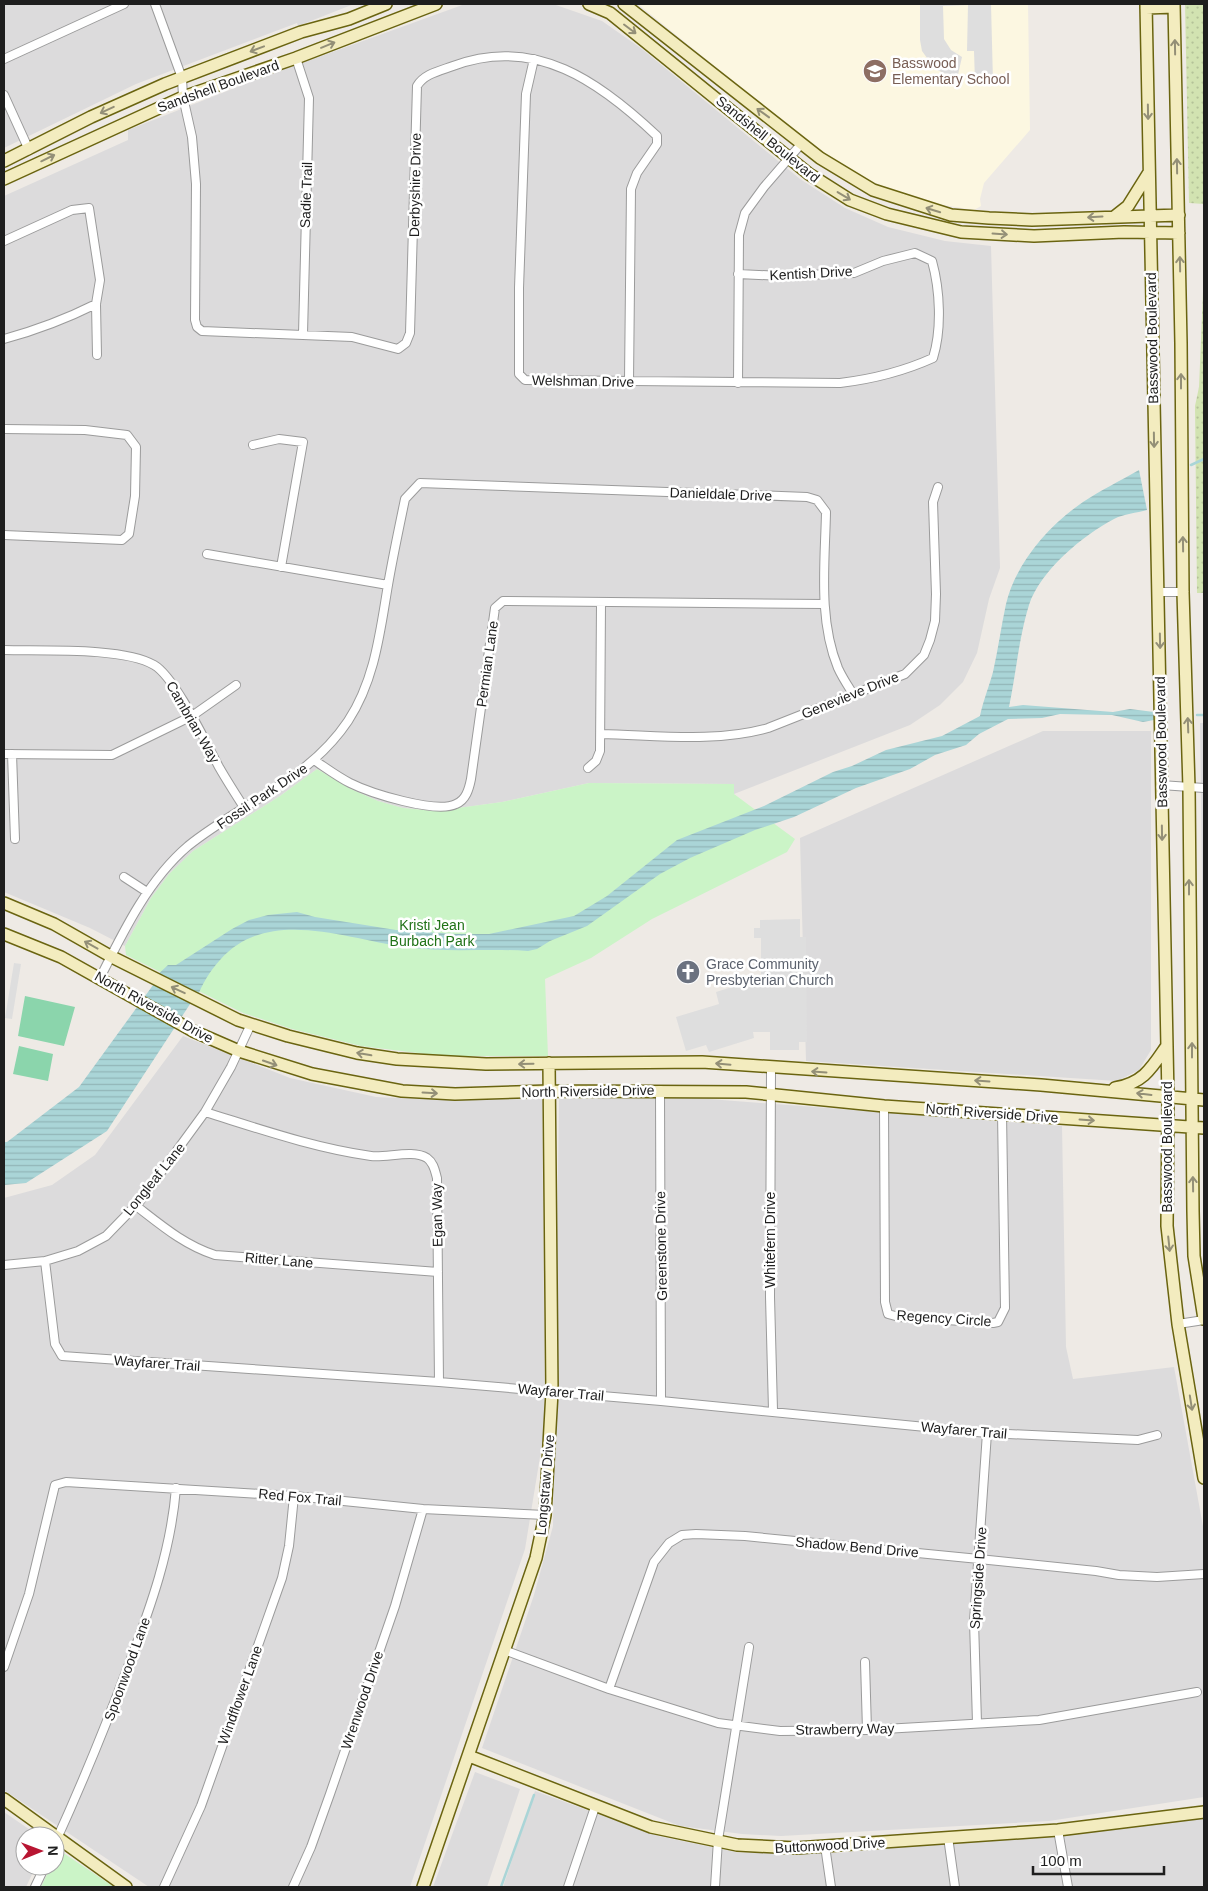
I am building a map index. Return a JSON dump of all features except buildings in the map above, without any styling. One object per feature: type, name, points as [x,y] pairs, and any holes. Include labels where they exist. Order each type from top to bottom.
[{"type":"main road","name":"Sandshell Boulevard","points":[[4,161],[122,102],[301,32],[349,19],[386,4]]},
{"type":"main road","name":"Sandshell Boulevard","points":[[4,179],[183,97],[296,58],[436,4]]},
{"type":"main road","name":"Sandshell Boulevard","points":[[624,4],[820,158],[874,190],[951,215],[1032,220],[1179,215]]},
{"type":"main road","name":"Sandshell Boulevard","points":[[596,5],[640,36],[789,159],[850,200],[887,214],[961,232],[1034,236],[1124,232],[1150,234],[1179,233]]},
{"type":"main road","points":[[1146,6],[1174,6]]},
{"type":"main road","name":"Basswood Boulevard","points":[[1146,6],[1168,1097],[1167,1226],[1178,1324],[1204,1478]]},
{"type":"main road","name":"Basswood Boulevard","points":[[1174,6],[1189,788],[1194,1256],[1204,1320]]},
{"type":"main road","points":[[1114,217],[1128,206],[1149,173]]},
{"type":"main road","name":"North Riverside Drive","points":[[4,903],[54,924],[112,957],[250,1024],[357,1053],[397,1059],[486,1064],[702,1062],[772,1069],[1109,1090],[1204,1100]]},
{"type":"main road","name":"North Riverside Drive","points":[[4,934],[61,957],[193,1031],[239,1052],[312,1074],[402,1092],[455,1094],[660,1090],[771,1095],[884,1106],[1204,1128]]},
{"type":"main road","points":[[1109,1090],[1127,1086],[1142,1079],[1166,1047]]},
{"type":"main road","name":"Longstraw Drive","points":[[423,1887],[536,1558],[545,1515],[552,1392],[549,1064]]},
{"type":"main road","name":"Buttonwood Drive","points":[[469,1756],[650,1827],[737,1845],[769,1848],[1058,1830],[1204,1812]]},
{"type":"main road","points":[[4,1799],[38,1826]]},
{"type":"main road","points":[[65,1846],[126,1887]]},
{"type":"street","points":[[4,59],[124,4]]},
{"type":"street","points":[[156,4],[182,78],[183,97]]},
{"type":"street","name":"Derbyshire Drive","points":[[183,97],[192,136],[196,184],[195,320],[197,327],[202,331],[352,336],[398,349],[406,343],[410,333],[417,86],[422,78],[463,62],[508,55],[534,59],[567,68],[595,84],[631,111],[657,136],[657,144],[637,172],[631,189],[629,382]]},
{"type":"street","name":"Sadie Trail","points":[[296,58],[309,98],[303,334]]},
{"type":"street","name":"Welshman Drive","points":[[534,59],[526,104],[518,288],[519,374],[525,380],[840,383],[898,372],[933,358]]},
{"type":"street","points":[[4,95],[29,150]]},
{"type":"street","points":[[738,383],[739,235],[745,213],[764,187],[802,143]]},
{"type":"street","points":[[4,241],[72,210],[89,208],[100,280],[96,304],[97,355]]},
{"type":"street","name":"Kentish Drive","points":[[738,274],[782,276],[854,273],[883,261],[915,253],[932,261],[935,273],[938,342],[933,358]]},
{"type":"street","points":[[4,339],[44,328],[96,304]]},
{"type":"street","points":[[4,429],[85,430],[127,435],[136,446],[135,496],[129,534],[122,540],[4,535]]},
{"type":"street","points":[[253,445],[279,439],[303,442],[281,567]]},
{"type":"street","name":"Fossil Park Drive","points":[[100,978],[147,892],[166,867],[188,846],[291,780],[314,760],[343,728],[364,692],[379,639],[405,499],[420,482]]},
{"type":"street","name":"Danieldale Drive","points":[[420,482],[807,497],[817,500],[826,512],[824,604],[831,647],[838,668],[853,694]]},
{"type":"street","name":"Genevieve Drive","points":[[601,734],[743,734],[768,728],[905,674],[924,655],[930,640],[936,594],[933,502],[938,486]]},
{"type":"street","points":[[207,554],[388,586]]},
{"type":"street","points":[[1159,592],[1184,592]]},
{"type":"street","name":"Permian Lane","points":[[314,760],[350,783],[379,795],[418,804],[439,806],[456,804],[467,795],[497,604],[503,601],[824,604]]},
{"type":"street","points":[[588,768],[599,757],[601,734],[601,603]]},
{"type":"street","name":"Cambrian Way","points":[[4,650],[111,653],[144,660],[163,672],[192,716],[245,809]]},
{"type":"street","points":[[15,839],[8,754],[112,755],[192,716],[236,685]]},
{"type":"street","points":[[1161,785],[1204,788]]},
{"type":"street","points":[[124,877],[147,892]]},
{"type":"street","name":"Longleaf Lane","points":[[4,1265],[45,1261],[78,1251],[106,1236],[135,1205],[205,1112],[239,1052],[250,1024]]},
{"type":"street","name":"Whitefern Drive","points":[[772,1069],[770,1296],[772,1410]]},
{"type":"street","name":"Greenstone Drive","points":[[660,1090],[661,1401]]},
{"type":"street","name":"Regency Circle","points":[[884,1106],[885,1302],[888,1314],[918,1318],[993,1323],[998,1322],[1004,1313],[1002,1114]]},
{"type":"street","name":"Egan Way","points":[[205,1112],[318,1146],[372,1156],[417,1156],[427,1158],[434,1165],[437,1178],[439,1382]]},
{"type":"street","name":"Ritter Lane","points":[[135,1205],[177,1238],[195,1248],[215,1255],[438,1272]]},
{"type":"street","name":"Wayfarer Trail","points":[[45,1261],[55,1344],[62,1356],[439,1382],[772,1410],[987,1433],[1138,1440],[1157,1435]]},
{"type":"street","points":[[1178,1324],[1204,1320]]},
{"type":"street","name":"Springside Drive","points":[[977,1723],[974,1621],[980,1558],[987,1433]]},
{"type":"street","name":"Red Fox Trail","points":[[4,1667],[30,1594],[56,1486],[79,1481],[294,1496],[423,1509],[545,1515]]},
{"type":"street","name":"Spoonwood Lane","points":[[62,1826],[99,1746],[155,1594],[172,1528],[176,1488]]},
{"type":"street","name":"Windflower Lane","points":[[164,1887],[201,1806],[282,1578],[289,1546],[294,1496]]},
{"type":"street","name":"Wrenwood Drive","points":[[293,1887],[311,1847],[353,1728],[394,1606],[423,1509]]},
{"type":"street","name":"Shadow Bend Drive","points":[[609,1689],[654,1562],[669,1543],[682,1536],[696,1534],[745,1536],[980,1558],[1119,1575],[1157,1577],[1204,1574]]},
{"type":"street","points":[[715,1887],[718,1840],[749,1647]]},
{"type":"street","name":"Strawberry Way","points":[[504,1650],[609,1689],[670,1709],[735,1727],[780,1731],[867,1730],[1039,1720],[1197,1692]]},
{"type":"street","points":[[865,1662],[867,1730]]},
{"type":"street","points":[[568,1887],[595,1807]]},
{"type":"street","points":[[1058,1830],[1068,1887]]},
{"type":"street","points":[[948,1837],[955,1887]]},
{"type":"street","points":[[825,1846],[831,1887]]},
{"type":"shaded area","points":[[4,4],[354,4],[298,26],[297,23],[136,84],[4,148]]},
{"type":"shaded area","points":[[465,4],[553,4],[602,21],[642,49],[800,179],[845,208],[888,227],[945,241],[991,246],[1000,568],[989,599],[977,653],[963,682],[940,705],[910,725],[734,794],[733,784],[589,783],[502,802],[437,811],[403,808],[378,801],[351,789],[317,769],[280,796],[193,851],[169,874],[151,898],[125,946],[90,928],[4,892],[4,196],[128,140],[128,130],[250,82]]},
{"type":"shaded area","name":"Basswood Elementary School","points":[[638,4],[1028,4],[1030,130],[984,183],[980,199],[981,206],[974,210],[904,196],[847,170],[824,155]]},
{"type":"shaded area","points":[[920,4],[991,4],[993,82],[975,82],[974,51],[967,51],[968,5],[943,6],[944,39],[951,50],[962,57],[957,79],[935,69],[922,51],[920,40]]},
{"type":"shaded area","points":[[1200,723],[1204,723],[1204,1028]]},
{"type":"shaded area","points":[[1043,731],[1151,731],[1151,1050],[1139,1070],[1117,1081],[806,1061],[800,838]]},
{"type":"shaded area","points":[[800,919],[800,937],[806,937],[807,1042],[799,1042],[799,1050],[770,1050],[770,1032],[753,1032],[754,1038],[709,1052],[706,1045],[686,1051],[676,1017],[719,1004],[716,992],[761,978],[761,938],[754,938],[754,928],[760,928],[760,920]]},
{"type":"shaded area","points":[[14,963],[21,964],[12,1019],[5,1018]]},
{"type":"shaded area","points":[[183,1036],[290,1078],[376,1097],[440,1100],[542,1099],[545,1426],[525,1549],[410,1887],[149,1887],[65,1831],[65,1826],[58,1826],[4,1790],[4,1198],[52,1185],[95,1155]]},
{"type":"shaded area","points":[[696,1098],[1062,1126],[1066,1347],[1073,1379],[1174,1367],[1204,1532],[1204,1797],[1049,1821],[781,1836],[742,1834],[680,1826],[482,1748],[534,1595],[553,1526],[559,1099]]},
{"type":"shaded area","points":[[475,1772],[520,1789],[487,1887],[433,1887]]},
{"type":"shaded area","points":[[535,1791],[658,1836],[740,1853],[839,1853],[1204,1818],[1204,1887],[503,1887]]},
{"type":"shaded area","points":[[4,1812],[24,1826],[15,1826],[15,1876],[31,1876],[26,1887],[4,1887]]},
{"type":"green space","points":[[1185,4],[1204,4],[1204,204],[1189,203]]},
{"type":"green space","points":[[1204,268],[1204,593],[1197,593],[1195,406],[1199,387]]},
{"type":"green space","name":"Kristi Jean Burbach Park","points":[[317,769],[351,789],[378,801],[403,808],[436,811],[502,802],[589,783],[734,784],[734,794],[795,839],[787,852],[652,919],[591,958],[545,979],[548,1056],[442,1056],[361,1046],[292,1029],[243,1013],[126,955],[125,946],[151,898],[169,874],[193,851],[280,796]]},
{"type":"green space","points":[[25,996],[75,1007],[64,1046],[18,1036]]},
{"type":"green space","points":[[19,1046],[53,1054],[48,1081],[13,1074]]},
{"type":"green space","points":[[65,1854],[114,1887],[41,1887],[46,1876],[65,1876]]},
{"type":"water","points":[[1139,470],[1147,510],[1118,517],[1089,534],[1064,555],[1043,579],[1035,592],[1029,605],[1023,630],[1009,707],[1023,705],[1113,712],[1130,709],[1154,712],[1154,720],[1143,722],[1112,715],[1060,714],[1042,718],[1008,719],[979,734],[966,745],[935,755],[910,769],[856,788],[794,817],[755,830],[690,858],[660,874],[587,926],[550,941],[537,949],[528,951],[421,949],[308,930],[284,930],[261,934],[239,944],[220,960],[203,983],[197,999],[194,998],[107,1131],[26,1183],[4,1185],[4,1142],[7,1142],[79,1087],[156,981],[153,979],[168,965],[176,965],[249,920],[268,915],[297,912],[315,917],[396,930],[489,934],[574,916],[607,896],[677,840],[764,806],[833,772],[852,766],[886,750],[942,736],[980,716],[993,672],[1006,604],[1017,574],[1026,560],[1046,534],[1070,512],[1090,498]]},
{"type":"waterway","points":[[1191,465],[1204,459]]},
{"type":"waterway","points":[[1197,715],[1204,715]]},
{"type":"waterway","points":[[501,1887],[534,1795]]},
{"type":"place","name":"Basswood Elementary School","points":[[875,71]]},
{"type":"place","name":"Grace Community Presbyterian Church","points":[[688,972]]}]
